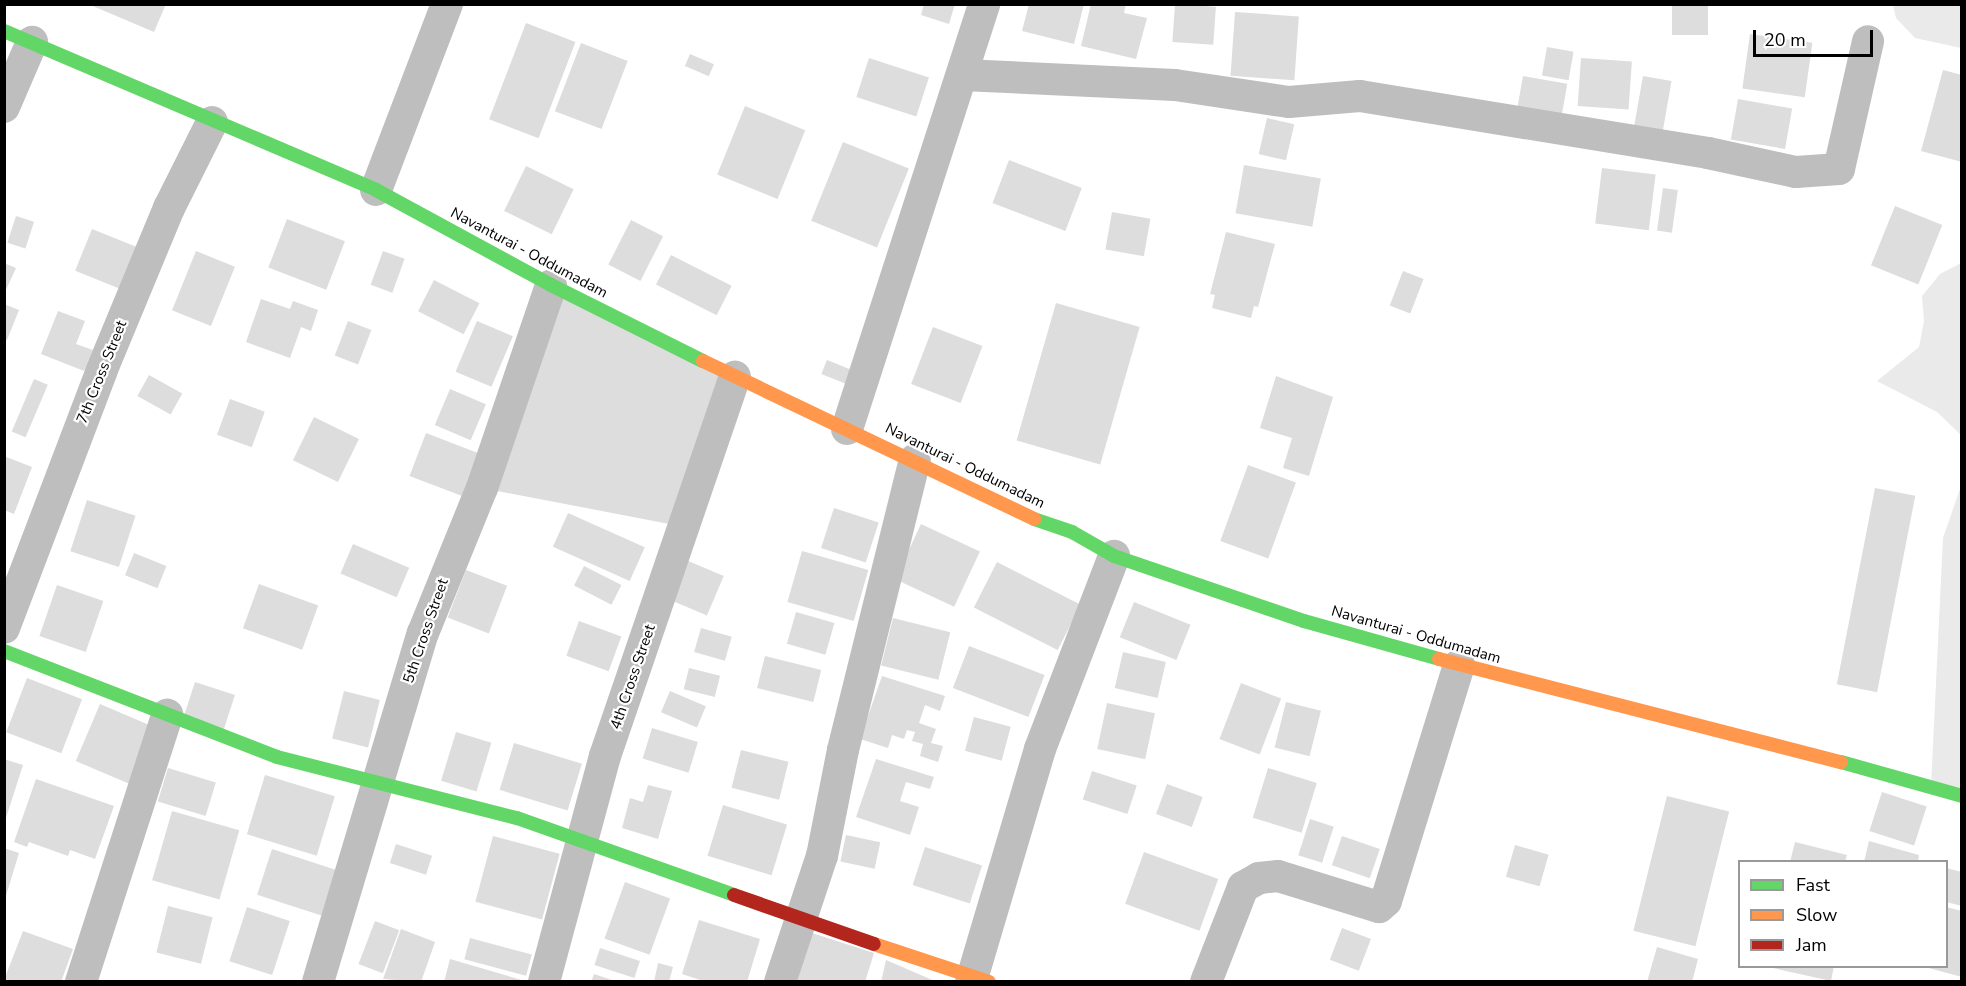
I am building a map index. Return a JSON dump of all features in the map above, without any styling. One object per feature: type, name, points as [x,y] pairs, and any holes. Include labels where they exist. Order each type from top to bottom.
[{"type":"main road","name":"Navanturai - Oddumadam","points":[[18,36],[212,122],[376,190],[551,285],[735,377],[915,460],[1114,556],[1304,621],[1459,665],[1746,736],[1962,795]]},
{"type":"main road","points":[[4,651],[277,757],[376,780],[585,841],[800,919],[978,980]]},
{"type":"street","points":[[376,190],[447,4]]},
{"type":"street","points":[[847,429],[984,4]]},
{"type":"street","points":[[4,107],[18,36]]},
{"type":"street","points":[[963,75],[1176,85],[1289,102],[1360,96],[1708,153],[1796,172],[1839,169],[1868,41]]},
{"type":"street","name":"7th Cross Street","points":[[4,628],[101,372],[169,208],[212,122]]},
{"type":"street","name":"5th Cross Street","points":[[318,981],[376,780],[423,633],[482,488],[551,285]]},
{"type":"street","name":"4th Cross Street","points":[[544,981],[585,841],[606,756],[735,377]]},
{"type":"street","points":[[780,981],[822,856],[843,750],[915,460]]},
{"type":"street","points":[[978,980],[1040,749],[1114,556]]},
{"type":"street","points":[[1206,981],[1243,887],[1259,878],[1278,876],[1379,907],[1386,901],[1459,665]]},
{"type":"street","points":[[81,981],[167,715]]},
{"type":"shaded area","points":[[1893,5],[1961,5],[1961,48],[1915,38],[1896,18]]},
{"type":"shaded area","points":[[1961,263],[1961,435],[1937,412],[1877,381],[1919,347],[1924,321],[1922,296],[1940,274]]},
{"type":"shaded area","points":[[1961,486],[1961,796],[1931,787],[1943,538]]},
{"type":"building","points":[[88,4],[166,4],[154,32]]},
{"type":"building","points":[[924,4],[955,4],[949,24],[921,15]]},
{"type":"building","points":[[1029,4],[1084,4],[1074,44],[1022,31]]},
{"type":"building","points":[[1091,4],[1126,4],[1124,13],[1147,18],[1136,59],[1081,46]]},
{"type":"building","points":[[1175,4],[1216,7],[1213,45],[1172,42]]},
{"type":"building","points":[[1672,4],[1708,4],[1708,35],[1672,35]]},
{"type":"building","points":[[1235,12],[1299,16],[1294,80],[1231,76]]},
{"type":"building","points":[[526,23],[575,42],[539,138],[489,119]]},
{"type":"building","points":[[1750,34],[1812,43],[1805,97],[1742,88]]},
{"type":"building","points":[[581,43],[628,61],[602,129],[555,111]]},
{"type":"building","points":[[1547,47],[1574,52],[1569,80],[1542,76]]},
{"type":"building","points":[[690,54],[714,64],[709,76],[685,66]]},
{"type":"building","points":[[869,58],[929,77],[916,116],[856,97]]},
{"type":"building","points":[[1581,58],[1632,62],[1629,109],[1578,106]]},
{"type":"building","points":[[1943,70],[1962,75],[1962,162],[1921,151]]},
{"type":"building","points":[[1523,76],[1567,84],[1562,116],[1517,108]]},
{"type":"building","points":[[1643,76],[1672,81],[1663,132],[1634,127]]},
{"type":"building","points":[[1738,99],[1792,109],[1785,149],[1731,139]]},
{"type":"building","points":[[745,106],[805,130],[778,199],[717,175]]},
{"type":"building","points":[[1267,118],[1294,124],[1286,160],[1259,154]]},
{"type":"building","points":[[843,142],[909,169],[877,247],[811,221]]},
{"type":"building","points":[[1009,160],[1082,188],[1065,231],[993,203]]},
{"type":"building","points":[[1244,165],[1321,179],[1312,227],[1235,213]]},
{"type":"building","points":[[526,166],[574,189],[552,234],[504,211]]},
{"type":"building","points":[[1602,168],[1656,175],[1649,230],[1595,224]]},
{"type":"building","points":[[1663,188],[1678,190],[1672,233],[1657,231]]},
{"type":"building","points":[[1895,206],[1942,225],[1918,284],[1871,265]]},
{"type":"building","points":[[1112,212],[1150,219],[1144,256],[1105,249]]},
{"type":"building","points":[[16,216],[34,222],[25,249],[7,243]]},
{"type":"building","points":[[287,219],[345,241],[326,290],[268,268]]},
{"type":"building","points":[[631,220],[663,236],[640,281],[608,265]]},
{"type":"building","points":[[92,229],[141,249],[124,291],[75,271]]},
{"type":"building","points":[[1226,232],[1275,244],[1258,307],[1254,306],[1251,318],[1212,308],[1215,295],[1210,294]]},
{"type":"building","points":[[196,251],[235,267],[211,326],[172,310]]},
{"type":"building","points":[[383,251],[405,259],[392,293],[371,285]]},
{"type":"building","points":[[671,255],[732,286],[717,315],[656,284]]},
{"type":"building","points":[[4,263],[16,268],[4,294]]},
{"type":"building","points":[[1403,271],[1424,279],[1410,313],[1390,306]]},
{"type":"building","points":[[434,280],[479,303],[464,334],[418,311]]},
{"type":"building","points":[[551,285],[735,377],[685,527],[482,488]]},
{"type":"building","points":[[261,299],[290,309],[293,301],[318,310],[311,331],[301,327],[290,358],[246,342]]},
{"type":"building","points":[[1056,303],[1140,327],[1100,464],[1017,440]]},
{"type":"building","points":[[4,304],[19,310],[7,340],[4,340]]},
{"type":"building","points":[[58,311],[85,321],[76,344],[93,350],[84,371],[41,354]]},
{"type":"building","points":[[348,321],[371,330],[358,365],[335,356]]},
{"type":"building","points":[[477,321],[513,336],[491,387],[456,372]]},
{"type":"building","points":[[933,327],[982,346],[961,403],[911,384]]},
{"type":"building","points":[[827,360],[859,373],[854,387],[821,374]]},
{"type":"building","points":[[149,375],[182,393],[171,414],[137,396]]},
{"type":"building","points":[[1276,376],[1333,397],[1309,476],[1283,468],[1292,438],[1260,428]]},
{"type":"building","points":[[34,379],[48,385],[26,437],[12,431]]},
{"type":"building","points":[[450,389],[486,404],[471,440],[435,425]]},
{"type":"building","points":[[230,399],[265,412],[252,447],[217,435]]},
{"type":"building","points":[[314,417],[359,439],[338,482],[293,460]]},
{"type":"building","points":[[426,433],[479,453],[463,496],[410,476]]},
{"type":"building","points":[[4,456],[32,467],[14,514],[4,510]]},
{"type":"building","points":[[1248,465],[1296,482],[1268,559],[1220,541]]},
{"type":"building","points":[[1875,488],[1915,496],[1877,692],[1837,684]]},
{"type":"building","points":[[87,500],[136,516],[119,567],[70,551]]},
{"type":"building","points":[[834,508],[879,523],[866,562],[821,548]]},
{"type":"building","points":[[568,513],[645,547],[630,581],[553,547]]},
{"type":"building","points":[[921,524],[980,551],[954,607],[895,579]]},
{"type":"building","points":[[353,544],[409,568],[397,597],[340,573]]},
{"type":"building","points":[[802,551],[868,570],[854,621],[787,602]]},
{"type":"building","points":[[134,553],[166,566],[157,588],[125,575]]},
{"type":"building","points":[[686,560],[724,576],[707,616],[669,600]]},
{"type":"building","points":[[997,562],[1081,605],[1058,650],[974,607]]},
{"type":"building","points":[[584,566],[621,585],[611,605],[574,586]]},
{"type":"building","points":[[466,570],[507,586],[489,633],[448,618]]},
{"type":"building","points":[[259,584],[318,606],[302,650],[243,628]]},
{"type":"building","points":[[57,585],[103,601],[86,652],[39,636]]},
{"type":"building","points":[[1134,602],[1191,625],[1176,660],[1120,637]]},
{"type":"building","points":[[796,612],[834,623],[825,655],[787,644]]},
{"type":"building","points":[[893,618],[950,632],[938,680],[881,666]]},
{"type":"building","points":[[579,621],[621,636],[609,671],[566,656]]},
{"type":"building","points":[[701,628],[732,637],[725,661],[694,652]]},
{"type":"building","points":[[969,646],[1045,675],[1028,717],[953,688]]},
{"type":"building","points":[[1123,652],[1166,662],[1158,698],[1115,688]]},
{"type":"building","points":[[765,656],[821,670],[813,702],[757,688]]},
{"type":"building","points":[[689,668],[720,676],[715,697],[684,689]]},
{"type":"building","points":[[882,676],[945,696],[940,711],[925,705],[919,723],[936,729],[931,743],[943,746],[938,762],[920,756],[923,744],[912,741],[915,732],[907,730],[904,739],[892,735],[888,748],[860,739]]},
{"type":"building","points":[[27,678],[82,699],[61,753],[6,732]]},
{"type":"building","points":[[195,682],[235,695],[224,730],[184,717]]},
{"type":"building","points":[[1241,683],[1281,698],[1260,754],[1219,739]]},
{"type":"building","points":[[344,691],[380,700],[368,747],[332,739]]},
{"type":"building","points":[[670,691],[706,706],[697,727],[661,712]]},
{"type":"building","points":[[1286,702],[1321,711],[1310,756],[1275,748]]},
{"type":"building","points":[[1107,703],[1155,713],[1145,759],[1097,749]]},
{"type":"building","points":[[100,704],[153,727],[129,784],[76,761]]},
{"type":"building","points":[[974,717],[1011,727],[1002,761],[965,751]]},
{"type":"building","points":[[652,728],[698,742],[689,773],[643,759]]},
{"type":"building","points":[[456,732],[491,743],[476,792],[441,781]]},
{"type":"building","points":[[514,743],[582,764],[568,811],[500,790]]},
{"type":"building","points":[[741,750],[789,762],[779,800],[732,788]]},
{"type":"building","points":[[4,759],[23,765],[5,821],[4,821]]},
{"type":"building","points":[[876,759],[934,777],[930,789],[906,782],[900,801],[919,807],[910,835],[856,817]]},
{"type":"building","points":[[168,768],[216,783],[206,816],[158,801]]},
{"type":"building","points":[[1268,768],[1317,783],[1302,833],[1253,818]]},
{"type":"building","points":[[1092,771],[1137,786],[1127,814],[1083,800]]},
{"type":"building","points":[[265,775],[335,796],[317,856],[247,834]]},
{"type":"building","points":[[36,779],[114,806],[95,859],[70,850],[68,856],[29,842],[27,847],[14,842]]},
{"type":"building","points":[[1167,784],[1203,797],[1192,827],[1156,814]]},
{"type":"building","points":[[648,785],[672,791],[658,839],[622,828],[630,798],[643,802]]},
{"type":"building","points":[[1882,792],[1927,807],[1914,846],[1869,831]]},
{"type":"building","points":[[1667,796],[1729,811],[1695,946],[1633,931]]},
{"type":"building","points":[[723,805],[787,825],[772,875],[708,856]]},
{"type":"building","points":[[172,811],[239,830],[219,900],[152,880]]},
{"type":"building","points":[[1310,819],[1334,827],[1322,863],[1298,855]]},
{"type":"building","points":[[846,835],[880,842],[875,869],[840,861]]},
{"type":"building","points":[[493,836],[560,854],[542,920],[475,902]]},
{"type":"building","points":[[1342,836],[1380,849],[1370,878],[1332,865]]},
{"type":"building","points":[[1869,841],[1919,855],[1918,860],[1864,860]]},
{"type":"building","points":[[1795,842],[1847,855],[1846,860],[1790,860]]},
{"type":"building","points":[[396,844],[432,856],[426,875],[390,863]]},
{"type":"building","points":[[1515,845],[1549,855],[1540,886],[1506,877]]},
{"type":"building","points":[[925,847],[982,866],[970,904],[913,885]]},
{"type":"building","points":[[4,848],[19,853],[5,899],[4,899]]},
{"type":"building","points":[[272,849],[339,871],[324,916],[257,895]]},
{"type":"building","points":[[1144,852],[1218,879],[1199,931],[1125,904]]},
{"type":"building","points":[[1948,868],[1962,872],[1962,906],[1948,902]]},
{"type":"building","points":[[625,882],[670,898],[650,955],[604,938]]},
{"type":"building","points":[[168,906],[213,917],[201,964],[156,953]]},
{"type":"building","points":[[247,907],[290,921],[272,975],[229,961]]},
{"type":"building","points":[[1948,908],[1962,911],[1962,977],[1929,968],[1948,968]]},
{"type":"building","points":[[699,920],[760,939],[747,982],[706,982],[682,974]]},
{"type":"building","points":[[375,921],[399,930],[383,973],[359,964]]},
{"type":"building","points":[[1342,928],[1371,939],[1359,971],[1330,960]]},
{"type":"building","points":[[401,929],[435,942],[421,982],[383,979]]},
{"type":"building","points":[[23,931],[73,949],[61,982],[4,980]]},
{"type":"building","points":[[812,933],[874,953],[865,982],[796,982]]},
{"type":"building","points":[[470,938],[532,955],[526,976],[464,959]]},
{"type":"building","points":[[1657,947],[1698,959],[1692,982],[1647,982]]},
{"type":"building","points":[[600,948],[640,961],[634,978],[594,965]]},
{"type":"building","points":[[450,959],[525,981],[525,982],[444,982]]},
{"type":"building","points":[[886,960],[937,982],[881,982]]},
{"type":"building","points":[[658,963],[673,967],[669,982],[654,982]]},
{"type":"building","points":[[1773,968],[1834,968],[1831,981]]},
{"type":"building","points":[[594,974],[615,981],[615,982],[591,982]]},
{"type":"traffic: fast","points":[[4,31],[376,190],[551,285],[703,361]]},
{"type":"traffic: fast","points":[[1034,519],[1072,532],[1114,556],[1304,621],[1439,659]]},
{"type":"traffic: fast","points":[[4,651],[277,757],[517,818],[734,895]]},
{"type":"traffic: fast","points":[[1841,762],[1962,796]]},
{"type":"traffic: slow","points":[[703,361],[1034,519]]},
{"type":"traffic: slow","points":[[1439,659],[1841,762]]},
{"type":"traffic: slow","points":[[874,944],[989,982]]},
{"type":"traffic: jam","points":[[734,895],[874,944]]}]
